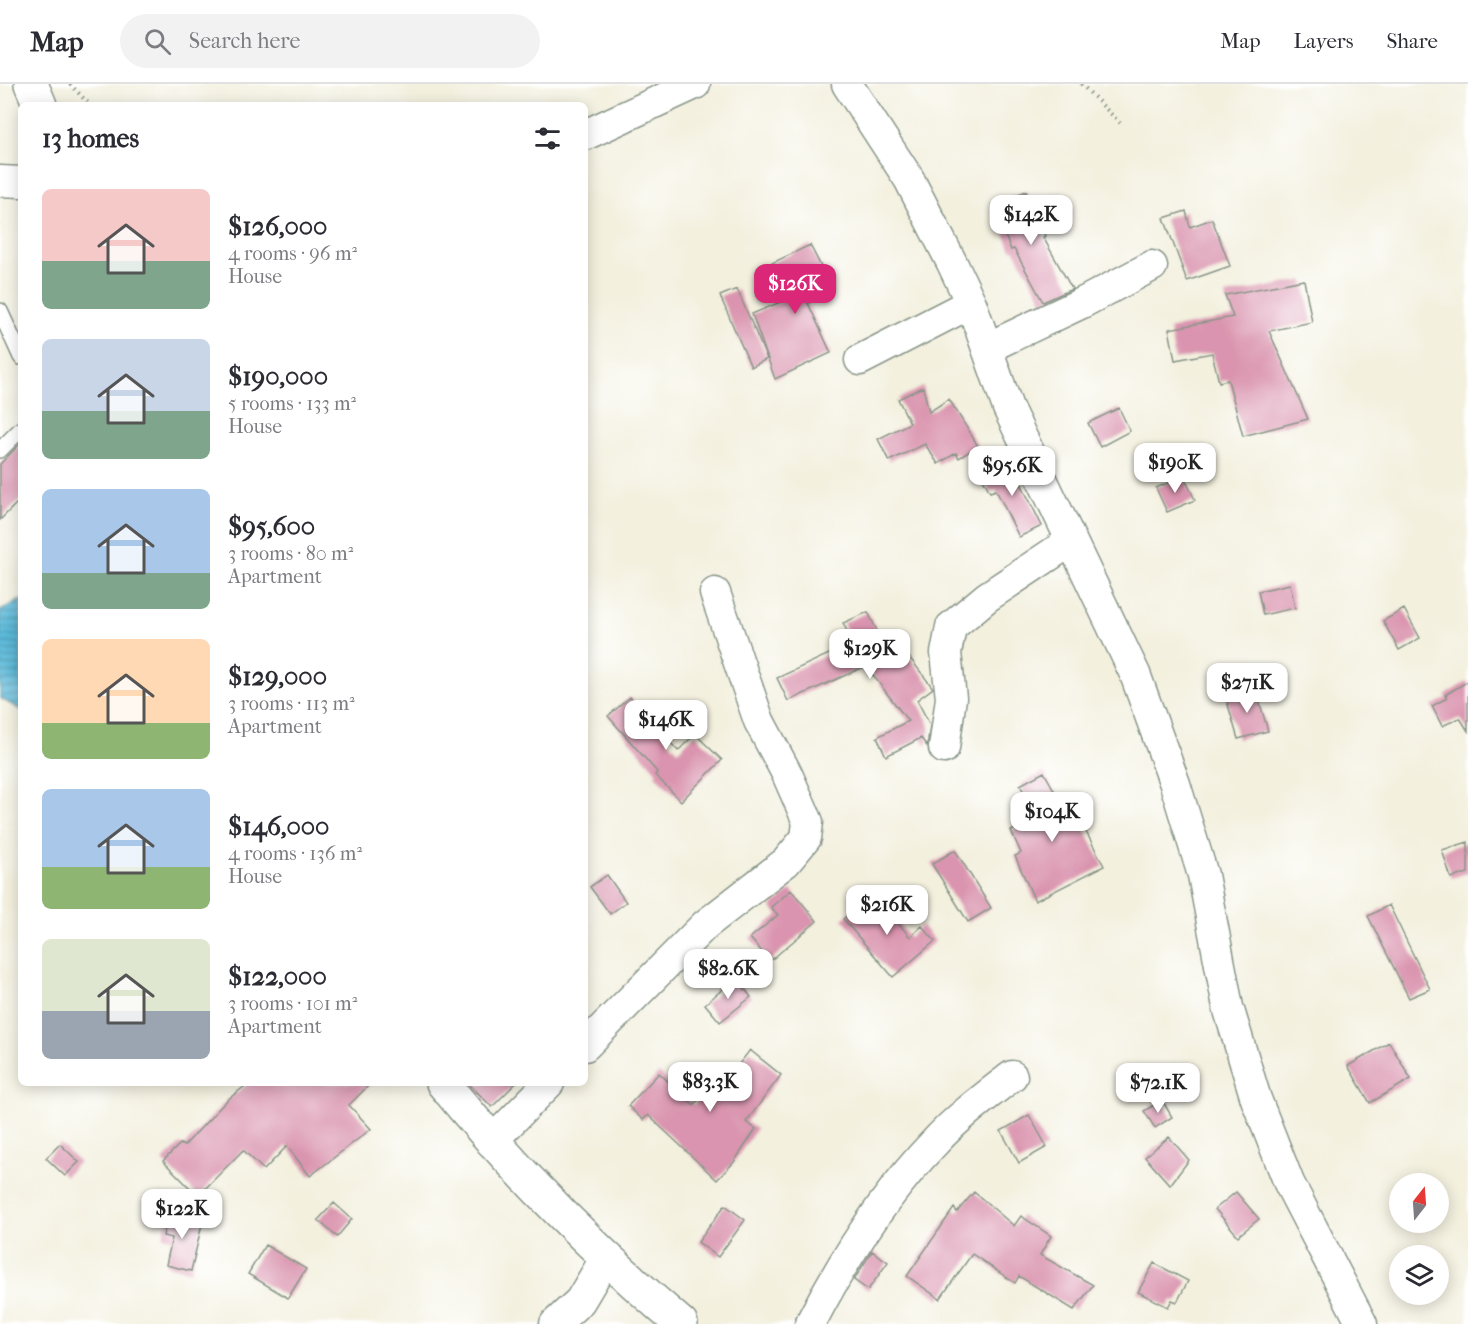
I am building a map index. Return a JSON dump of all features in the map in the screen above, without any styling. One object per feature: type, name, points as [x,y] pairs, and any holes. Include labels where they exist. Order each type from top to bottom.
[{"type":"street","points":[[32,84],[39,102]]},
{"type":"street","points":[[588,134],[695,84]]},
{"type":"street","points":[[848,84],[909,179],[970,303],[1008,408],[1071,541],[1104,604],[1135,674],[1175,784],[1203,875],[1228,1007],[1256,1099],[1290,1183],[1362,1324]]},
{"type":"street","points":[[0,181],[18,182]]},
{"type":"street","points":[[987,348],[1084,302],[1152,266]]},
{"type":"street","points":[[860,360],[970,303]]},
{"type":"street","points":[[944,748],[951,698],[946,653],[951,627],[987,597],[1071,541]]},
{"type":"street","points":[[588,1043],[705,925],[786,862],[806,838],[808,822],[787,774],[759,721],[715,593]]},
{"type":"street","points":[[810,1324],[845,1259],[896,1187],[935,1141],[1012,1076]]},
{"type":"street","points":[[445,1086],[491,1142],[605,1259],[681,1324]]},
{"type":"street","points":[[491,1142],[546,1086]]},
{"type":"street","points":[[555,1324],[580,1301],[605,1259]]},
{"type":"lane","points":[[0,311],[18,350]]},
{"type":"lane","points":[[0,450],[18,432]]},
{"type":"path","points":[[70,84],[87,102]]},
{"type":"path","points":[[1081,84],[1120,123]]},
{"type":"water","points":[[18,602],[18,708],[0,698],[0,611]]},
{"type":"building","points":[[1026,191],[1045,236],[1043,237],[1072,289],[1043,302],[1014,249],[1011,250],[992,205]]},
{"type":"building","points":[[1186,211],[1190,227],[1212,219],[1230,266],[1187,281],[1164,218]]},
{"type":"building","points":[[810,245],[833,290],[808,303],[831,353],[775,379],[752,314],[790,298],[772,263]]},
{"type":"building","points":[[1304,280],[1312,322],[1269,331],[1308,419],[1243,436],[1228,380],[1219,382],[1212,353],[1175,360],[1169,329],[1233,317],[1225,295]]},
{"type":"building","points":[[737,289],[767,359],[751,367],[720,296]]},
{"type":"building","points":[[923,387],[929,412],[949,399],[978,446],[959,458],[956,453],[938,464],[925,444],[889,461],[878,439],[910,423],[898,399]]},
{"type":"building","points":[[1119,408],[1130,431],[1100,447],[1088,423]]},
{"type":"building","points":[[18,446],[18,502],[0,520],[0,464]]},
{"type":"building","points":[[1009,459],[1042,526],[1019,537],[996,490],[990,492],[980,473]]},
{"type":"building","points":[[1184,476],[1195,500],[1167,512],[1156,488]]},
{"type":"building","points":[[1290,584],[1295,608],[1263,615],[1258,591]]},
{"type":"building","points":[[1404,609],[1420,638],[1399,650],[1383,621]]},
{"type":"building","points":[[868,612],[890,658],[903,649],[933,688],[917,700],[930,725],[927,746],[921,738],[886,756],[877,737],[908,721],[866,666],[788,701],[777,678],[853,643],[843,623]]},
{"type":"building","points":[[1468,681],[1468,731],[1460,718],[1442,726],[1432,706],[1447,698],[1445,695]]},
{"type":"building","points":[[1256,690],[1268,731],[1238,739],[1226,698]]},
{"type":"building","points":[[630,697],[678,751],[695,734],[722,760],[681,801],[655,775],[657,772],[608,716]]},
{"type":"building","points":[[1044,772],[1069,817],[1076,813],[1104,866],[1035,901],[1015,856],[1021,853],[1011,831],[1039,819],[1020,785]]},
{"type":"building","points":[[1468,842],[1468,873],[1451,878],[1442,850]]},
{"type":"building","points":[[955,850],[991,908],[968,922],[932,864]]},
{"type":"building","points":[[607,875],[626,902],[610,914],[590,887]]},
{"type":"building","points":[[791,890],[817,921],[770,961],[750,938],[778,915],[771,907]]},
{"type":"building","points":[[873,894],[910,937],[922,926],[935,941],[893,977],[843,919]]},
{"type":"building","points":[[1389,905],[1430,989],[1409,998],[1368,916]]},
{"type":"building","points":[[736,978],[751,997],[720,1022],[705,1004]]},
{"type":"building","points":[[1389,1042],[1411,1079],[1370,1103],[1348,1066]]},
{"type":"building","points":[[750,1050],[781,1075],[746,1122],[756,1129],[734,1162],[717,1180],[648,1115],[643,1120],[628,1106],[659,1073],[694,1105],[705,1091],[713,1097]]},
{"type":"building","points":[[245,1086],[368,1086],[349,1105],[371,1129],[310,1176],[287,1146],[264,1170],[243,1150],[198,1196],[163,1161],[180,1144],[184,1146],[226,1101]]},
{"type":"building","points":[[471,1086],[513,1086],[492,1107]]},
{"type":"building","points":[[1162,1100],[1172,1117],[1155,1128],[1144,1111]]},
{"type":"building","points":[[1029,1115],[1047,1147],[1019,1163],[1001,1131]]},
{"type":"building","points":[[1169,1137],[1189,1160],[1170,1185],[1145,1157]]},
{"type":"building","points":[[60,1144],[79,1162],[65,1176],[46,1158]]},
{"type":"building","points":[[974,1192],[1014,1226],[1021,1216],[1051,1236],[1040,1255],[1093,1285],[1074,1310],[1019,1276],[1015,1283],[972,1254],[940,1299],[907,1276],[954,1208],[957,1212]]},
{"type":"building","points":[[1236,1192],[1259,1219],[1238,1236],[1215,1209]]},
{"type":"building","points":[[334,1203],[352,1219],[337,1237],[318,1220]]},
{"type":"building","points":[[725,1205],[745,1220],[718,1257],[698,1242]]},
{"type":"building","points":[[169,1212],[203,1220],[191,1271],[166,1265],[172,1238],[163,1236]]},
{"type":"building","points":[[265,1245],[306,1269],[288,1298],[248,1274]]},
{"type":"building","points":[[872,1251],[888,1262],[868,1290],[854,1280]]},
{"type":"building","points":[[1154,1263],[1188,1281],[1177,1302],[1172,1300],[1168,1307],[1138,1292]]}]
